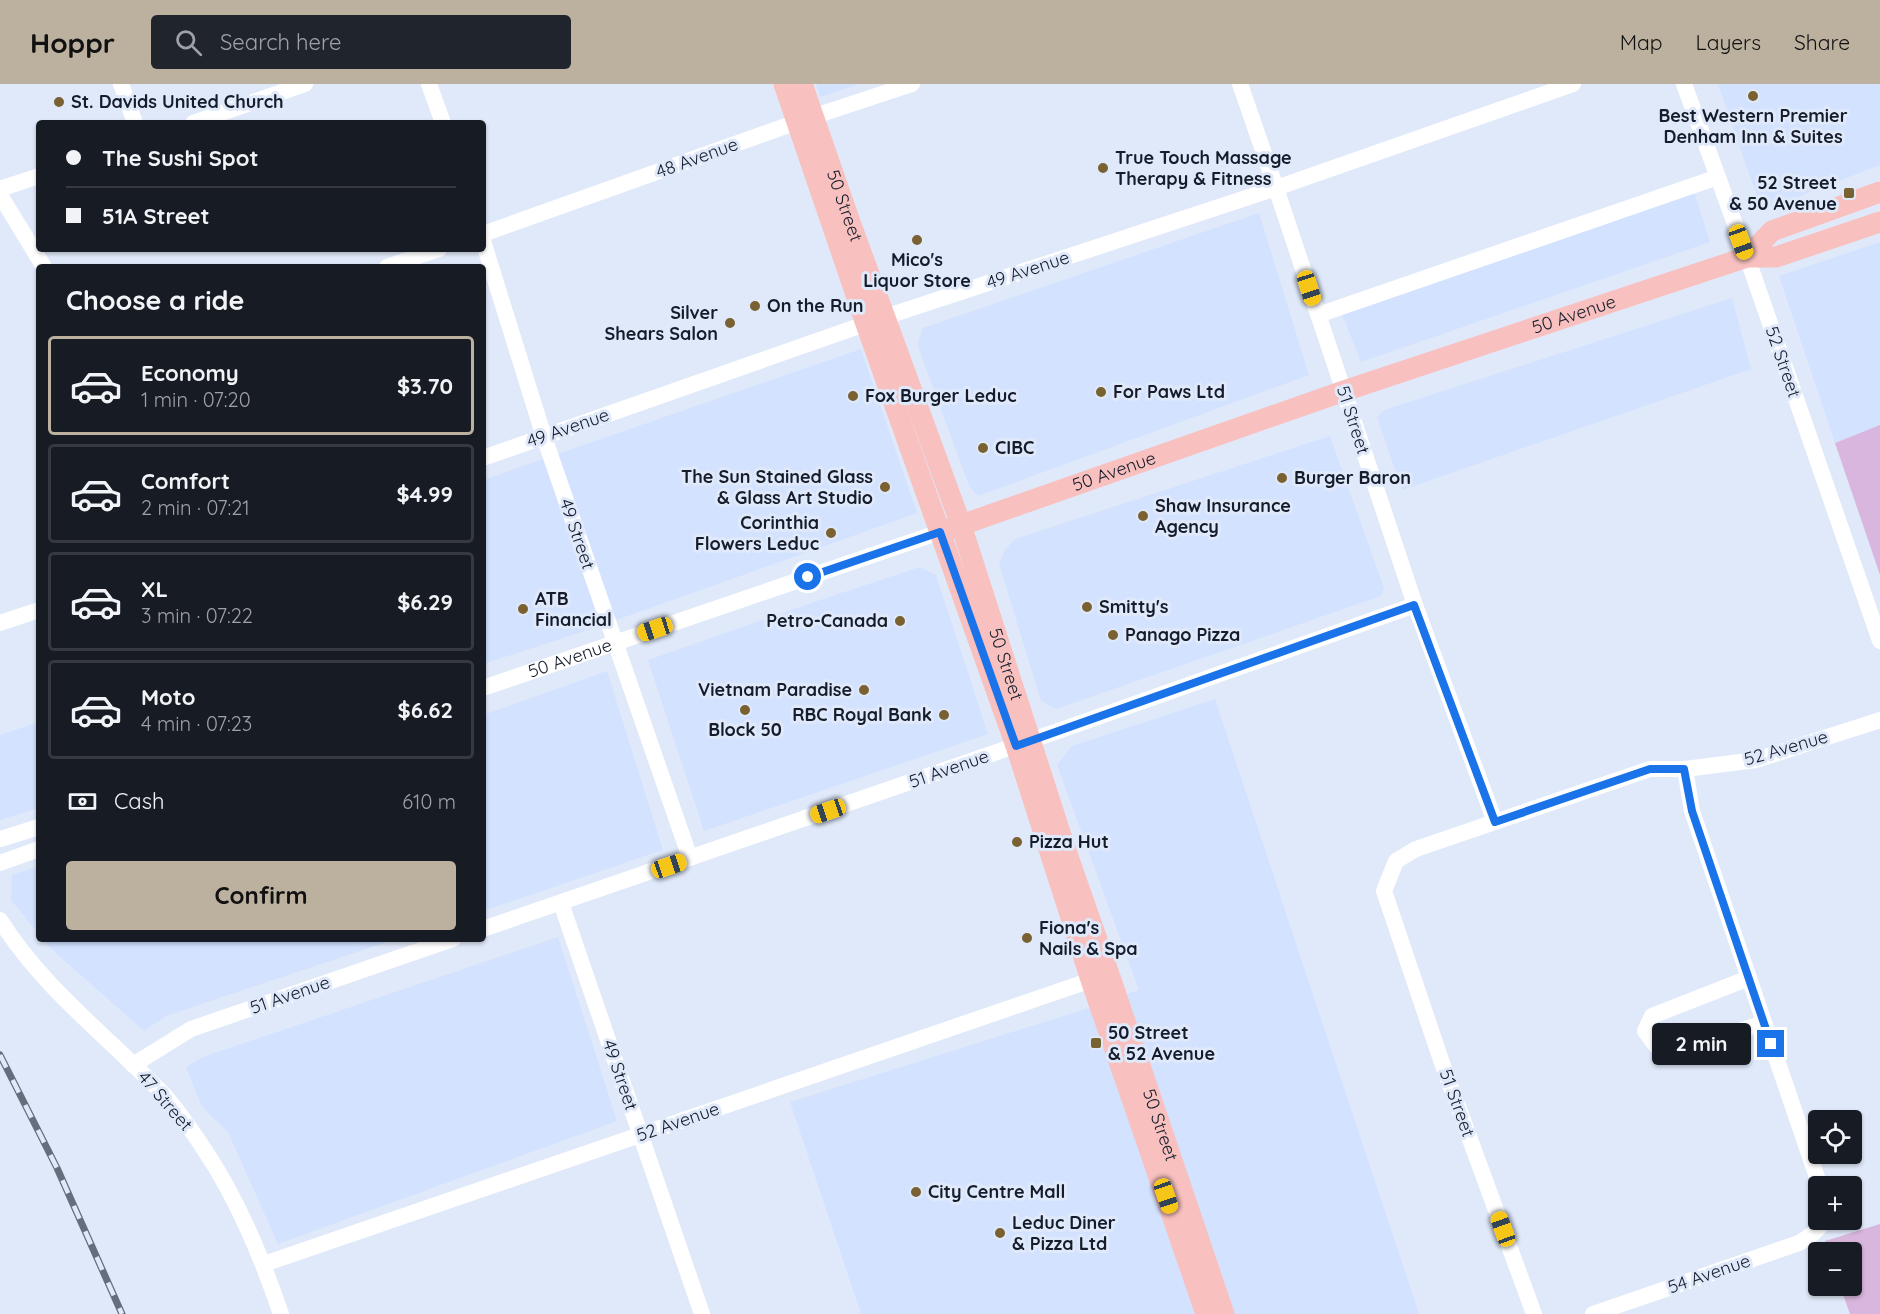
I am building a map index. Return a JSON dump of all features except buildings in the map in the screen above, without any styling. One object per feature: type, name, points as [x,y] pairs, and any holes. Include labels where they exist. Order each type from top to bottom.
[{"type":"main road","name":"50 Street","points":[[784,84],[805,119],[875,320],[940,532],[1066,851],[1100,977],[1206,1314]]},
{"type":"main road","name":"50 Street","points":[[802,84],[805,119]]},
{"type":"main road","name":"50 Avenue","points":[[1747,257],[1772,231],[1880,192]]},
{"type":"main road","name":"50 Avenue","points":[[940,532],[1344,391],[1747,257],[1776,257],[1880,222]]},
{"type":"main road","name":"50 Street","points":[[875,320],[960,525],[1023,743]]},
{"type":"main road","name":"50 Street","points":[[1100,977],[1224,1314]]},
{"type":"street","points":[[121,84],[134,120]]},
{"type":"street","points":[[202,120],[306,84]]},
{"type":"street","points":[[429,84],[442,120]]},
{"type":"street","name":"48 Avenue","points":[[486,233],[805,119],[912,84]]},
{"type":"street","name":"51 Street","points":[[1240,84],[1414,605],[1495,822]]},
{"type":"street","name":"49 Avenue","points":[[486,457],[875,320],[1276,188],[1573,84]]},
{"type":"street","name":"52 Street","points":[[1684,84],[1747,257],[1880,641]]},
{"type":"street","points":[[0,189],[36,177]]},
{"type":"street","points":[[1318,315],[1718,177]]},
{"type":"street","points":[[0,195],[42,264]]},
{"type":"street","name":"49 Street","points":[[486,251],[544,437],[690,858]]},
{"type":"street","points":[[396,264],[430,252]]},
{"type":"street","name":"50 Avenue","points":[[486,686],[940,532]]},
{"type":"street","name":"51 Avenue","points":[[486,928],[1023,743],[1414,605]]},
{"type":"street","points":[[0,623],[36,611]]},
{"type":"street","name":"52 Avenue","points":[[1384,891],[1396,861],[1416,849],[1650,769],[1684,769],[1756,760],[1880,720]]},
{"type":"street","points":[[1684,769],[1692,811],[1817,1176]]},
{"type":"street","points":[[0,839],[36,828]]},
{"type":"street","points":[[0,863],[36,850]]},
{"type":"street","name":"51 Street","points":[[1384,891],[1441,1060],[1534,1314]]},
{"type":"street","name":"49 Street","points":[[561,903],[702,1314]]},
{"type":"street","name":"47 Street","points":[[0,920],[26,958],[53,988],[166,1097],[186,1121],[215,1165],[233,1199],[264,1264],[281,1314]]},
{"type":"street","name":"51 Avenue","points":[[133,1065],[191,1029],[443,942]]},
{"type":"street","name":"52 Avenue","points":[[264,1264],[1100,977]]},
{"type":"street","points":[[1749,978],[1652,1016],[1645,1031],[1656,1046],[1679,1050],[1764,1023]]},
{"type":"street","name":"54 Avenue","points":[[1593,1314],[1798,1244],[1816,1230]]},
{"type":"shaded area","points":[[816,84],[859,84],[820,97]]},
{"type":"shaded area","points":[[1718,84],[1880,84],[1880,165],[1762,211]]},
{"type":"shaded area","points":[[1693,188],[1710,242],[1361,362],[1341,312]]},
{"type":"shaded area","points":[[1259,213],[1309,375],[978,496],[969,486],[917,344],[923,328]]},
{"type":"shaded area","points":[[1880,242],[1880,425],[1835,443],[1779,276]]},
{"type":"shaded area","points":[[1732,298],[1751,369],[1402,490],[1377,417],[1384,410]]},
{"type":"shaded area","points":[[861,349],[917,513],[594,628],[486,663],[486,479]]},
{"type":"shaded area","points":[[1880,425],[1880,575],[1835,443]]},
{"type":"shaded area","points":[[1330,436],[1384,588],[1381,596],[1056,709],[1041,701],[999,564],[1005,550],[1015,539]]},
{"type":"shaded area","points":[[920,567],[936,575],[988,734],[704,831],[648,660]]},
{"type":"shaded area","points":[[607,671],[663,850],[486,910],[486,714]]},
{"type":"shaded area","points":[[1215,699],[1419,1314],[861,1314],[790,1102],[1086,1009],[1139,990],[1057,765],[1072,746]]},
{"type":"shaded area","points":[[36,723],[36,809],[0,820],[0,735]]},
{"type":"shaded area","points":[[36,867],[36,930],[11,900],[12,875]]},
{"type":"shaded area","points":[[558,937],[617,1121],[278,1244],[228,1132],[202,1107],[186,1067],[203,1057]]},
{"type":"shaded area","points":[[45,942],[387,942],[166,1016],[144,1031]]},
{"type":"shaded area","points":[[1880,1224],[1880,1314],[1850,1314],[1844,1296],[1862,1296],[1862,1242],[1825,1241]]},
{"type":"railway","points":[[0,1055],[57,1168],[122,1314]]},
{"type":"place","name":"Best Western Premier Denham Inn & Suites","points":[[1753,96]]},
{"type":"place","name":"St. Davids United Church","points":[[59,102]]},
{"type":"place","name":"True Touch Massage Therapy & Fitness","points":[[1103,168]]},
{"type":"place","name":"52 Street & 50 Avenue","points":[[1849,193]]},
{"type":"place","name":"Mico's Liquor Store","points":[[917,240]]},
{"type":"place","name":"On the Run","points":[[755,306]]},
{"type":"place","name":"Silver Shears Salon","points":[[730,323]]},
{"type":"place","name":"For Paws Ltd","points":[[1101,392]]},
{"type":"place","name":"Fox Burger Leduc","points":[[853,396]]},
{"type":"place","name":"CIBC","points":[[983,448]]},
{"type":"place","name":"Burger Baron","points":[[1282,478]]},
{"type":"place","name":"The Sun Stained Glass & Glass Art Studio","points":[[885,487]]},
{"type":"place","name":"Shaw Insurance Agency","points":[[1143,516]]},
{"type":"place","name":"Corinthia Flowers Leduc","points":[[831,533]]},
{"type":"place","name":"Smitty's","points":[[1087,607]]},
{"type":"place","name":"ATB Financial","points":[[523,609]]},
{"type":"place","name":"Petro-Canada","points":[[900,621]]},
{"type":"place","name":"Panago Pizza","points":[[1113,635]]},
{"type":"place","name":"Vietnam Paradise","points":[[864,690]]},
{"type":"place","name":"Block 50","points":[[745,710]]},
{"type":"place","name":"RBC Royal Bank","points":[[944,715]]},
{"type":"place","name":"Pizza Hut","points":[[1017,842]]},
{"type":"place","name":"Fiona's Nails & Spa","points":[[1027,938]]},
{"type":"place","name":"50 Street & 52 Avenue","points":[[1096,1043]]},
{"type":"place","name":"City Centre Mall","points":[[916,1192]]},
{"type":"place","name":"Leduc Diner & Pizza Ltd","points":[[1000,1233]]},
{"type":"route","points":[[808,577],[940,532],[1016,746],[1414,605],[1495,822],[1650,769],[1684,769],[1692,811],[1771,1044]]}]
